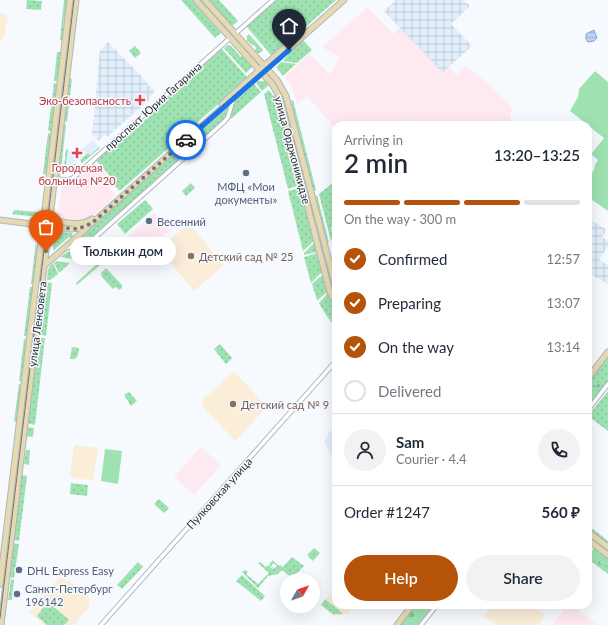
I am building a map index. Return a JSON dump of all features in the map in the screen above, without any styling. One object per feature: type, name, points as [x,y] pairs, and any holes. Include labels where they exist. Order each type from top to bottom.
[{"type":"street","name":"улица Ленсовета","points":[[52,179],[70,0]]},
{"type":"street","name":"улица Ленсовета","points":[[1,624],[46,224],[76,0]]},
{"type":"street","name":"улица Орджоникидзе","points":[[196,0],[261,72],[276,90],[281,100],[332,296]]},
{"type":"street","name":"улица Орджоникидзе","points":[[205,0],[279,83],[288,100],[332,272]]},
{"type":"street","points":[[235,34],[273,0]]},
{"type":"street","points":[[41,266],[64,248],[233,100],[265,68],[339,0]]},
{"type":"street","points":[[265,68],[344,0]]},
{"type":"street","name":"проспект Юрия Гагарина","points":[[52,179],[71,179],[230,38]]},
{"type":"street","points":[[0,217],[37,221],[46,224],[79,224],[90,221],[261,72]]},
{"type":"street","points":[[64,248],[90,242],[224,122],[229,114],[233,100]]},
{"type":"street","points":[[0,220],[46,224],[78,229],[92,223]]},
{"type":"street","name":"улица Ленсовета","points":[[0,584],[41,266]]},
{"type":"street","points":[[592,368],[608,347]]},
{"type":"street","points":[[592,373],[608,352]]},
{"type":"street","name":"Пулковская улица","points":[[101,625],[332,365]]},
{"type":"street","points":[[592,405],[608,384]]},
{"type":"street","points":[[592,535],[608,547]]},
{"type":"street","points":[[592,543],[608,555]]},
{"type":"street","points":[[393,625],[405,609]]},
{"type":"street","points":[[397,625],[409,609]]},
{"type":"street","points":[[421,625],[434,609]]},
{"type":"street","points":[[1,624],[8,625]]},
{"type":"shaded area","points":[[396,0],[464,0],[470,6],[451,24],[472,46],[442,73],[384,11]]},
{"type":"shaded area","points":[[368,7],[393,34],[400,28],[442,73],[449,66],[456,75],[466,66],[475,72],[511,106],[511,121],[402,121],[403,118],[400,121],[332,121],[332,124],[307,96],[297,105],[291,85],[284,77],[310,54],[329,74],[334,69],[339,57],[322,47]]},
{"type":"shaded area","points":[[0,12],[8,17],[4,36],[0,43]]},
{"type":"shaded area","points":[[108,42],[148,83],[147,85],[150,85],[155,91],[149,97],[150,99],[107,137],[105,135],[98,141],[92,134],[100,51]]},
{"type":"shaded area","name":"Городская больница №20","points":[[93,140],[98,147],[90,154],[88,153],[69,167],[67,164],[68,150],[79,151]]},
{"type":"shaded area","points":[[97,163],[115,183],[109,188],[116,195],[92,217],[85,220],[58,218],[62,182],[72,180],[86,169],[88,171]]},
{"type":"shaded area","points":[[154,212],[170,230],[138,258],[123,241]]},
{"type":"shaded area","points":[[592,221],[607,230],[602,237],[608,241],[608,246],[599,260],[608,265],[608,284],[592,275]]},
{"type":"shaded area","name":"Детский сад № 25","points":[[188,223],[224,265],[194,291],[166,258],[163,246]]},
{"type":"shaded area","name":"Детский сад № 9","points":[[234,371],[267,407],[235,441],[203,407],[202,400]]},
{"type":"shaded area","points":[[332,430],[332,457],[324,442]]},
{"type":"shaded area","points":[[74,445],[98,448],[93,481],[70,477]]},
{"type":"shaded area","points":[[201,447],[221,465],[194,495],[174,477]]},
{"type":"shaded area","points":[[59,578],[69,581],[89,597],[89,607],[74,625],[44,625],[29,612]]},
{"type":"shaded area","points":[[332,592],[332,609],[352,609],[348,614],[333,616],[320,605]]},
{"type":"shaded area","points":[[489,609],[538,609],[544,614],[538,625],[497,625],[484,616]]},
{"type":"shaded area","points":[[565,609],[577,609],[598,625],[556,625],[554,623]]},
{"type":"green space","points":[[27,0],[42,1],[41,10],[26,9]]},
{"type":"green space","points":[[64,0],[68,0],[66,17],[64,17],[62,41],[60,40]]},
{"type":"green space","points":[[181,0],[192,0],[221,33],[215,38]]},
{"type":"green space","points":[[208,0],[219,0],[238,21],[232,26]]},
{"type":"green space","points":[[275,0],[336,0],[282,48],[281,47],[271,55],[246,26]]},
{"type":"green space","points":[[249,34],[263,50],[260,53],[255,50],[255,46],[247,41],[247,36]]},
{"type":"green space","points":[[302,40],[312,50],[297,63],[283,61],[288,55],[287,54]]},
{"type":"green space","points":[[228,45],[231,46],[241,57],[242,56],[252,67],[246,73],[224,48]]},
{"type":"green space","points":[[135,46],[141,53],[135,58],[129,51]]},
{"type":"green space","points":[[221,48],[247,77],[240,83],[241,84],[121,190],[114,185],[116,183],[97,161],[89,168],[88,166],[121,137],[123,139],[151,115],[148,112]]},
{"type":"green space","points":[[57,52],[61,52],[57,81],[54,81]]},
{"type":"green space","points":[[281,62],[296,64],[283,76],[276,67]]},
{"type":"green space","points":[[595,71],[608,82],[608,211],[592,200],[592,173],[598,160],[592,155],[592,153],[604,138],[592,128],[592,121],[583,121],[570,111],[578,97],[579,89]]},
{"type":"green space","points":[[69,78],[72,79],[67,122],[64,120]]},
{"type":"green space","points":[[259,81],[265,81],[269,85],[262,91],[256,83]]},
{"type":"green space","points":[[54,83],[58,84],[51,131],[48,130]]},
{"type":"green space","points":[[276,83],[280,89],[286,103],[332,282],[332,289],[285,103],[275,84]]},
{"type":"green space","points":[[254,84],[261,92],[229,119],[235,101]]},
{"type":"green space","points":[[269,90],[273,96],[276,94],[300,185],[288,189],[264,94]]},
{"type":"green space","points":[[293,100],[316,190],[315,191],[313,190],[291,101]]},
{"type":"green space","points":[[227,106],[229,106],[221,123],[89,240],[73,245],[73,243]]},
{"type":"green space","points":[[63,124],[66,125],[60,178],[57,174]]},
{"type":"green space","points":[[48,133],[52,134],[46,174],[43,174]]},
{"type":"green space","points":[[99,147],[100,148],[82,163],[80,160],[88,153],[90,155]]},
{"type":"green space","points":[[66,149],[68,150],[66,164],[70,167],[76,163],[76,168],[72,171],[67,170],[64,166]]},
{"type":"green space","points":[[191,183],[195,188],[186,196],[182,191]]},
{"type":"green space","points":[[332,184],[331,241],[319,194]]},
{"type":"green space","points":[[301,188],[314,241],[303,251],[288,191]]},
{"type":"green space","points":[[317,195],[329,243],[327,243],[315,197]]},
{"type":"green space","points":[[145,200],[153,209],[125,234],[117,224]]},
{"type":"green space","points":[[14,210],[37,212],[37,217],[12,214]]},
{"type":"green space","points":[[55,231],[72,233],[73,236],[72,238],[69,237],[53,251]]},
{"type":"green space","points":[[36,241],[36,245],[38,246],[33,284],[31,284]]},
{"type":"green space","points":[[313,244],[315,244],[317,252],[304,255],[304,253]]},
{"type":"green space","points":[[87,247],[74,259],[60,257],[69,251]]},
{"type":"green space","points":[[112,250],[114,256],[112,258],[110,256],[77,285],[76,283]]},
{"type":"green space","points":[[317,253],[322,272],[311,283],[304,257]]},
{"type":"green space","points":[[56,261],[70,263],[59,273],[54,263]]},
{"type":"green space","points":[[53,263],[58,274],[50,280],[47,280],[48,269]]},
{"type":"green space","points":[[106,268],[122,285],[122,288],[119,290],[116,287],[113,289],[102,277],[101,273]]},
{"type":"green space","points":[[323,276],[328,291],[317,300],[312,284]]},
{"type":"green space","points":[[45,282],[52,283],[46,336],[38,334],[43,294],[47,294],[47,291],[44,290]]},
{"type":"green space","points":[[30,287],[33,287],[27,336],[24,336]]},
{"type":"green space","points":[[327,294],[329,295],[332,301],[332,323],[326,315],[319,303]]},
{"type":"green space","points":[[38,338],[45,338],[35,425],[27,423]]},
{"type":"green space","points":[[24,339],[27,340],[21,381],[19,381]]},
{"type":"green space","points":[[220,344],[232,358],[226,364],[214,349]]},
{"type":"green space","points":[[72,347],[79,348],[78,355],[75,359],[70,359]]},
{"type":"green space","points":[[608,355],[608,381],[592,402],[592,376]]},
{"type":"green space","points":[[19,384],[22,385],[17,422],[14,421]]},
{"type":"green space","points":[[598,384],[600,385],[600,388],[592,398],[592,392]]},
{"type":"green space","points":[[608,391],[608,431],[592,419],[592,411]]},
{"type":"green space","points":[[129,392],[137,401],[131,406],[124,395]]},
{"type":"green space","points":[[27,427],[34,428],[33,437],[26,436]]},
{"type":"green space","points":[[105,449],[122,451],[118,484],[101,481]]},
{"type":"green space","points":[[26,450],[30,450],[29,465],[24,464]]},
{"type":"green space","points":[[21,475],[27,476],[19,541],[13,540]]},
{"type":"green space","points":[[71,483],[88,485],[87,496],[70,494]]},
{"type":"green space","points":[[159,499],[169,508],[164,513],[154,504]]},
{"type":"green space","points":[[592,528],[608,541],[608,544],[592,532]]},
{"type":"green space","points":[[13,543],[19,544],[14,578],[9,577]]},
{"type":"green space","points":[[314,548],[320,553],[313,561],[307,555]]},
{"type":"green space","points":[[594,548],[608,558],[608,574],[592,562],[592,551]]},
{"type":"green space","points":[[595,551],[604,559],[603,563],[600,565],[592,560],[592,554]]},
{"type":"green space","points":[[292,557],[304,566],[297,573],[286,573],[282,570],[278,574],[268,576],[258,588],[242,572],[245,570],[248,572],[246,574],[258,584],[269,573],[258,563],[260,562],[266,567],[268,565],[274,570],[272,567],[275,568],[277,566],[273,563],[271,567],[269,564],[274,559],[273,561],[279,566],[280,565],[283,567]]},
{"type":"green space","points":[[138,562],[143,567],[122,589],[117,585]]},
{"type":"green space","points":[[242,575],[265,596],[261,601],[236,581]]},
{"type":"green space","points":[[11,579],[14,580],[12,600],[8,600]]},
{"type":"green space","points":[[325,599],[332,605],[332,609],[337,609],[342,614],[333,614],[321,605]]},
{"type":"green space","points":[[48,602],[69,620],[64,625],[47,625],[37,616]]},
{"type":"green space","points":[[411,609],[431,609],[419,625],[399,625]]},
{"type":"green space","points":[[412,609],[419,609],[407,625],[399,625]]},
{"type":"green space","points":[[422,609],[428,609],[416,625],[410,625]]},
{"type":"water","points":[[594,30],[597,38],[594,41],[588,42],[586,39],[586,34]]},
{"type":"tram line","points":[[0,618],[74,0]]},
{"type":"way so far","points":[[46,251],[49,227],[78,229],[84,228],[92,223],[186,140]]},
{"type":"place","name":"Эко-безопасность","points":[[140,100]]},
{"type":"place","name":"Городская больница №20","points":[[77,153]]},
{"type":"place","name":"МФЦ «Мои документы»","points":[[246,173]]},
{"type":"place","name":"Весенний","points":[[149,221]]},
{"type":"place","name":"Тюлькин дом","points":[[46,251]]},
{"type":"place","name":"Детский сад № 25","points":[[191,256]]},
{"type":"place","name":"Детский сад № 9","points":[[233,404]]},
{"type":"place","name":"DHL Express Easy","points":[[19,570]]},
{"type":"place","name":"Санкт-Петербург 196142","points":[[17,594]]},
{"type":"route","points":[[186,140],[289,50]]}]
